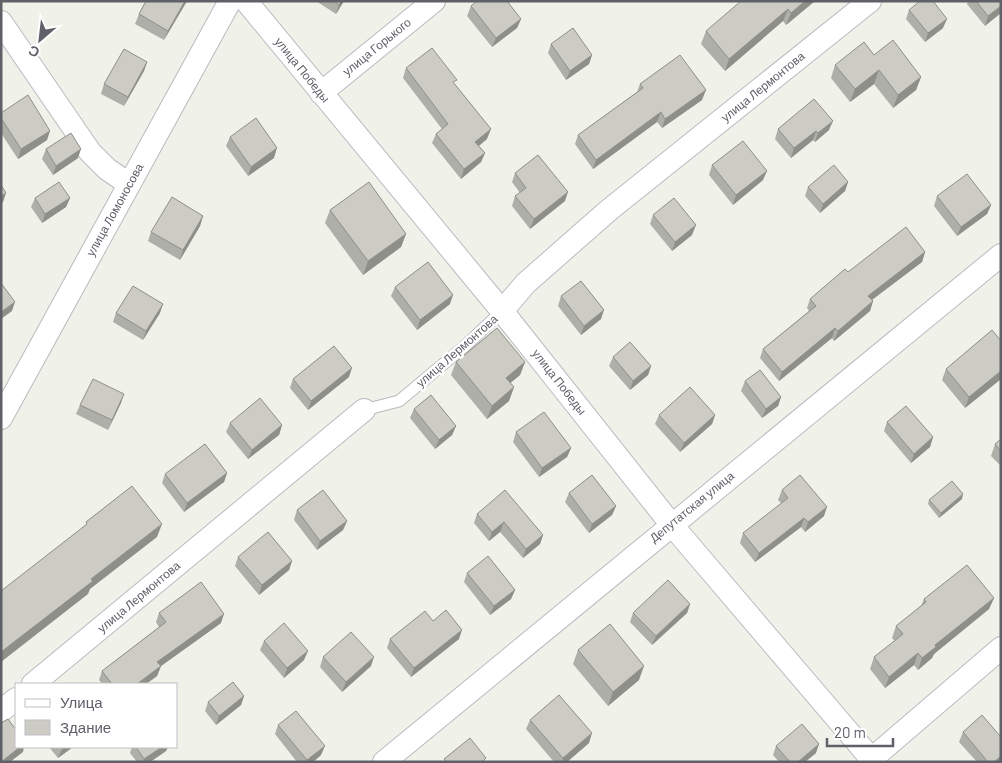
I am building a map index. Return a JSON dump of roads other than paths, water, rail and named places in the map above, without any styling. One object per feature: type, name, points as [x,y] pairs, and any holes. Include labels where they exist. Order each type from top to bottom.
[{"type":"street","name":"улица Ломоносова","points":[[1,418],[230,1]]},
{"type":"street","name":"улица Победы","points":[[246,1],[502,311],[671,524],[871,761]]},
{"type":"street","name":"улица Горького","points":[[321,93],[434,1]]},
{"type":"street","name":"улица Лермонтова","points":[[502,311],[526,283],[609,210],[870,1]]},
{"type":"street","points":[[1,22],[90,152],[107,169],[129,184]]},
{"type":"street","name":"Депутатская улица","points":[[384,762],[1001,254]]},
{"type":"street","name":"улица Лермонтова","points":[[35,683],[364,410]]},
{"type":"street","points":[[871,761],[1001,648]]},
{"type":"street","points":[[1,711],[15,700]]},
{"type":"lane","name":"улица Лермонтова","points":[[364,410],[399,401],[502,311]]}]
